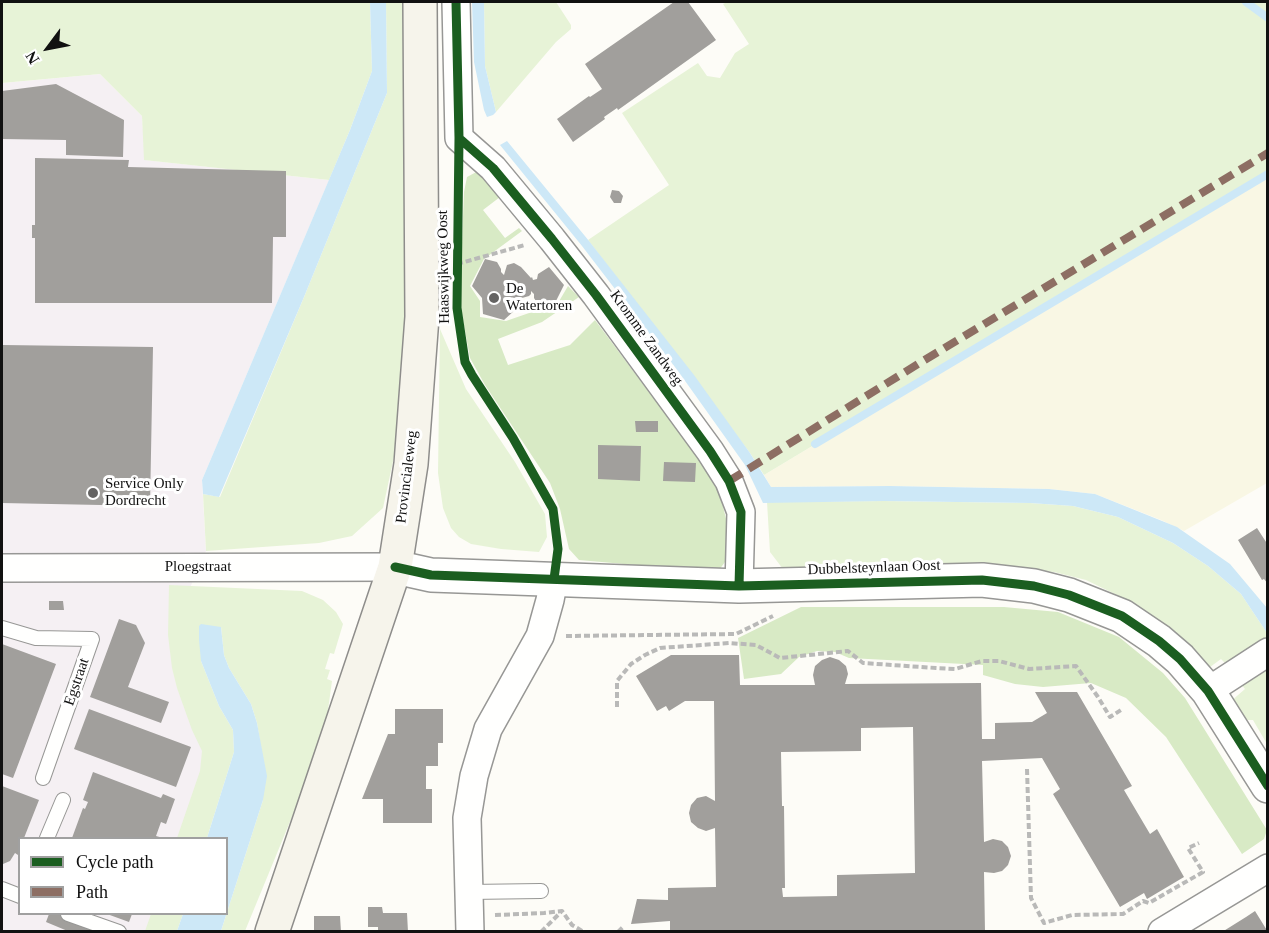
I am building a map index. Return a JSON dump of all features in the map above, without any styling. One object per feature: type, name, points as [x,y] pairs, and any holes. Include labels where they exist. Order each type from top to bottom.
[{"type":"main road","name":"Provincialeweg","points":[[272,932],[395,567],[411,464],[423,317],[420,2]]},
{"type":"street","name":"Kromme Zandweg","points":[[456,2],[459,138],[493,168],[552,239],[596,295],[710,451],[729,481],[741,512],[739,586]]},
{"type":"street","name":"Ploegstraat","points":[[2,568],[395,567]]},
{"type":"street","name":"Dubbelsteynlaan Oost","points":[[395,567],[431,575],[739,586],[982,580],[1034,586],[1069,595],[1122,616],[1159,640],[1180,659],[1208,691],[1268,786]]},
{"type":"street","points":[[470,913],[467,818],[474,776],[488,729],[540,636],[554,579]]},
{"type":"street","points":[[1208,691],[1268,652]]},
{"type":"street","points":[[1162,932],[1268,868]]},
{"type":"lane","name":"Egstraat","points":[[2,628],[36,638],[92,639],[43,778]]},
{"type":"lane","points":[[47,837],[63,800]]},
{"type":"lane","points":[[2,889],[18,895]]},
{"type":"lane","points":[[470,913],[541,891]]},
{"type":"lane","points":[[71,915],[118,932]]},
{"type":"path","points":[[457,264],[552,239]]},
{"type":"path","points":[[540,636],[736,634],[777,614]]},
{"type":"path","points":[[617,707],[618,681],[631,664],[645,655],[660,648],[729,643],[756,645],[780,658],[848,651],[863,663],[936,668],[955,669],[982,661],[999,661],[1029,669],[1076,666],[1110,717],[1121,710]]},
{"type":"path","points":[[1027,769],[1031,898],[1044,923],[1072,915],[1123,914],[1143,901],[1149,903],[1203,872],[1188,849],[1199,843]]},
{"type":"path","points":[[470,913],[544,914],[562,911]]},
{"type":"path","points":[[541,932],[562,911]]},
{"type":"path","points":[[562,911],[572,925],[584,932]]},
{"type":"path","points":[[618,932],[623,927]]},
{"type":"shaded area","points":[[100,74],[142,116],[145,160],[329,180],[202,480],[206,551],[182,606],[222,744],[190,837],[18,837],[18,915],[165,915],[159,931],[2,932],[2,83]]},
{"type":"shaded area","points":[[1267,173],[1267,483],[1184,531],[1095,494],[1049,489],[890,486],[771,487],[764,475]]},
{"type":"green space","points":[[2,2],[370,2],[372,71],[329,180],[144,160],[142,116],[100,74],[2,83]]},
{"type":"green space","points":[[386,2],[408,2],[407,291],[398,438],[383,508],[352,536],[319,543],[206,551],[203,494],[220,497],[387,93]]},
{"type":"green space","points":[[484,2],[556,2],[571,25],[571,29],[556,42],[496,112],[485,66]]},
{"type":"green space","points":[[727,2],[1267,2],[1267,173],[764,475],[750,453],[588,240],[669,185],[622,113],[698,63],[707,76],[720,78],[735,53],[749,44],[723,4]]},
{"type":"green space","points":[[480,170],[500,197],[483,210],[505,238],[519,228],[522,231],[484,259],[470,286],[480,301],[480,317],[506,321],[558,303],[568,286],[579,297],[542,322],[498,339],[508,365],[570,345],[595,320],[711,475],[720,494],[728,527],[728,552],[719,570],[692,570],[579,560],[569,549],[560,509],[550,483],[485,385],[470,358],[461,309],[464,192],[467,177]]},
{"type":"green space","points":[[440,329],[466,389],[515,462],[545,514],[547,537],[539,552],[471,544],[459,537],[451,528],[443,508],[438,473]]},
{"type":"green space","points":[[767,502],[1030,503],[1073,506],[1118,517],[1173,543],[1208,566],[1241,594],[1267,633],[1267,637],[1228,666],[1221,659],[1206,670],[1149,614],[1086,580],[1054,572],[999,568],[783,569],[770,552]]},
{"type":"green space","points":[[169,585],[302,591],[323,600],[336,612],[343,624],[334,654],[330,653],[325,669],[330,670],[327,679],[332,681],[324,739],[245,931],[221,931],[263,800],[257,723],[251,704],[229,668],[224,655],[221,627],[201,661],[219,706],[233,730],[234,752],[207,837],[177,837],[200,771],[202,751],[177,688],[168,635]]},
{"type":"green space","points":[[801,607],[1004,607],[1058,612],[1119,637],[1163,673],[1185,698],[1267,830],[1264,839],[1242,854],[1166,737],[1126,698],[1091,683],[1043,687],[1015,684],[983,675],[983,665],[849,658],[835,652],[817,651],[799,657],[781,674],[744,679],[738,638]]},
{"type":"green space","points":[[1267,665],[1267,744],[1253,720],[1242,720],[1230,702],[1245,689],[1240,683]]},
{"type":"green space","points":[[151,915],[183,915],[177,931],[145,931]]},
{"type":"water","points":[[370,2],[386,2],[387,93],[219,497],[203,494],[202,480],[350,130],[372,71]]},
{"type":"water","points":[[472,2],[484,2],[485,66],[496,112],[487,117],[474,62]]},
{"type":"water","points":[[507,141],[694,375],[750,453],[771,487],[890,486],[1049,489],[1095,494],[1177,527],[1230,564],[1267,608],[1267,633],[1241,594],[1208,566],[1173,543],[1118,517],[1073,506],[1030,503],[884,501],[763,503],[745,465],[678,371],[582,246],[500,145]]},
{"type":"water","points":[[201,624],[221,627],[224,655],[229,668],[251,704],[257,723],[267,776],[263,800],[228,909],[228,837],[207,837],[234,752],[233,730],[219,706],[201,661],[199,626]]},
{"type":"water","points":[[183,915],[226,915],[221,931],[177,931]]},
{"type":"building","points":[[674,2],[688,2],[716,40],[618,110],[617,108],[604,117],[605,119],[573,142],[557,119],[602,89],[585,64]]},
{"type":"building","points":[[56,84],[124,120],[123,157],[66,155],[66,140],[2,139],[2,91]]},
{"type":"building","points":[[35,158],[129,160],[128,167],[286,171],[286,237],[273,237],[272,303],[35,303],[35,238],[32,238],[32,225],[35,225]]},
{"type":"building","points":[[612,190],[619,191],[623,196],[621,203],[614,203],[610,197]]},
{"type":"building","points":[[485,259],[497,262],[504,275],[507,265],[514,263],[533,280],[549,267],[564,285],[556,301],[539,306],[531,291],[529,296],[515,300],[512,297],[511,302],[515,305],[515,310],[504,320],[483,314],[482,298],[472,286]]},
{"type":"building","points":[[3,345],[153,347],[150,506],[2,503]]},
{"type":"building","points":[[635,421],[658,421],[658,432],[636,432]]},
{"type":"building","points":[[598,445],[641,446],[640,481],[598,479]]},
{"type":"building","points":[[664,462],[696,463],[695,482],[663,481]]},
{"type":"building","points":[[1257,528],[1268,545],[1268,584],[1264,579],[1262,580],[1238,540]]},
{"type":"building","points":[[49,601],[63,601],[64,610],[49,610]]},
{"type":"building","points":[[119,619],[136,625],[145,643],[128,687],[169,702],[161,723],[90,697]]},
{"type":"building","points":[[2,644],[56,664],[13,778],[2,774]]},
{"type":"building","points":[[671,655],[739,655],[740,685],[815,685],[813,675],[815,666],[830,657],[846,666],[848,674],[845,684],[981,683],[982,739],[995,739],[995,723],[1032,722],[1047,713],[1035,692],[1077,692],[1132,786],[1124,790],[1150,834],[1157,829],[1184,877],[1147,899],[1144,893],[1120,907],[1053,794],[1060,789],[1042,758],[982,761],[984,842],[993,839],[1002,841],[1008,847],[1011,856],[1008,865],[1002,871],[984,872],[985,932],[670,932],[670,921],[631,924],[637,899],[668,900],[668,888],[716,887],[715,828],[706,831],[698,828],[691,822],[689,813],[691,805],[697,798],[706,796],[715,801],[714,701],[685,701],[669,711],[666,706],[657,711],[636,676]],"holes":[[[913,727],[915,873],[837,875],[837,896],[783,897],[782,888],[785,888],[784,806],[782,806],[781,752],[861,751],[861,728]]]},
{"type":"building","points":[[89,709],[191,747],[176,787],[74,749]]},
{"type":"building","points":[[395,709],[443,709],[443,743],[438,743],[438,766],[426,766],[426,789],[432,789],[432,823],[383,823],[383,799],[362,799],[388,734],[395,734]]},
{"type":"building","points":[[93,772],[161,798],[163,794],[175,799],[166,824],[161,822],[156,836],[160,837],[72,837],[83,808],[85,809],[88,802],[83,800]]},
{"type":"building","points":[[2,786],[39,800],[24,837],[18,837],[18,855],[15,853],[10,861],[2,864]]},
{"type":"building","points":[[368,907],[382,907],[383,913],[407,913],[408,932],[378,932],[378,927],[368,927]]},
{"type":"building","points":[[1255,911],[1268,932],[1222,932],[1246,917]]},
{"type":"building","points":[[49,915],[62,915],[106,932],[70,932],[46,922]]},
{"type":"building","points":[[110,915],[132,915],[129,922]]},
{"type":"building","points":[[314,916],[340,916],[341,932],[314,932]]},
{"type":"waterway","points":[[1246,2],[1268,18]]},
{"type":"waterway","points":[[815,444],[1268,174]]},
{"type":"marked path","points":[[729,481],[1268,153]]},
{"type":"cycle path","name":"Haaswijkweg Oost","points":[[456,2],[459,138],[457,308],[465,362],[513,438],[553,509],[558,549],[554,579]]},
{"type":"cycle path","points":[[459,138],[493,168],[552,239],[596,295],[710,451],[729,481],[741,512],[739,586]]},
{"type":"cycle path","points":[[395,567],[431,575],[739,586],[982,580],[1034,586],[1069,595],[1122,616],[1159,641],[1180,659],[1208,691],[1268,786]]},
{"type":"place","name":"De Watertoren","points":[[494,298]]},
{"type":"place","name":"Service Only Dordrecht","points":[[93,493]]}]
